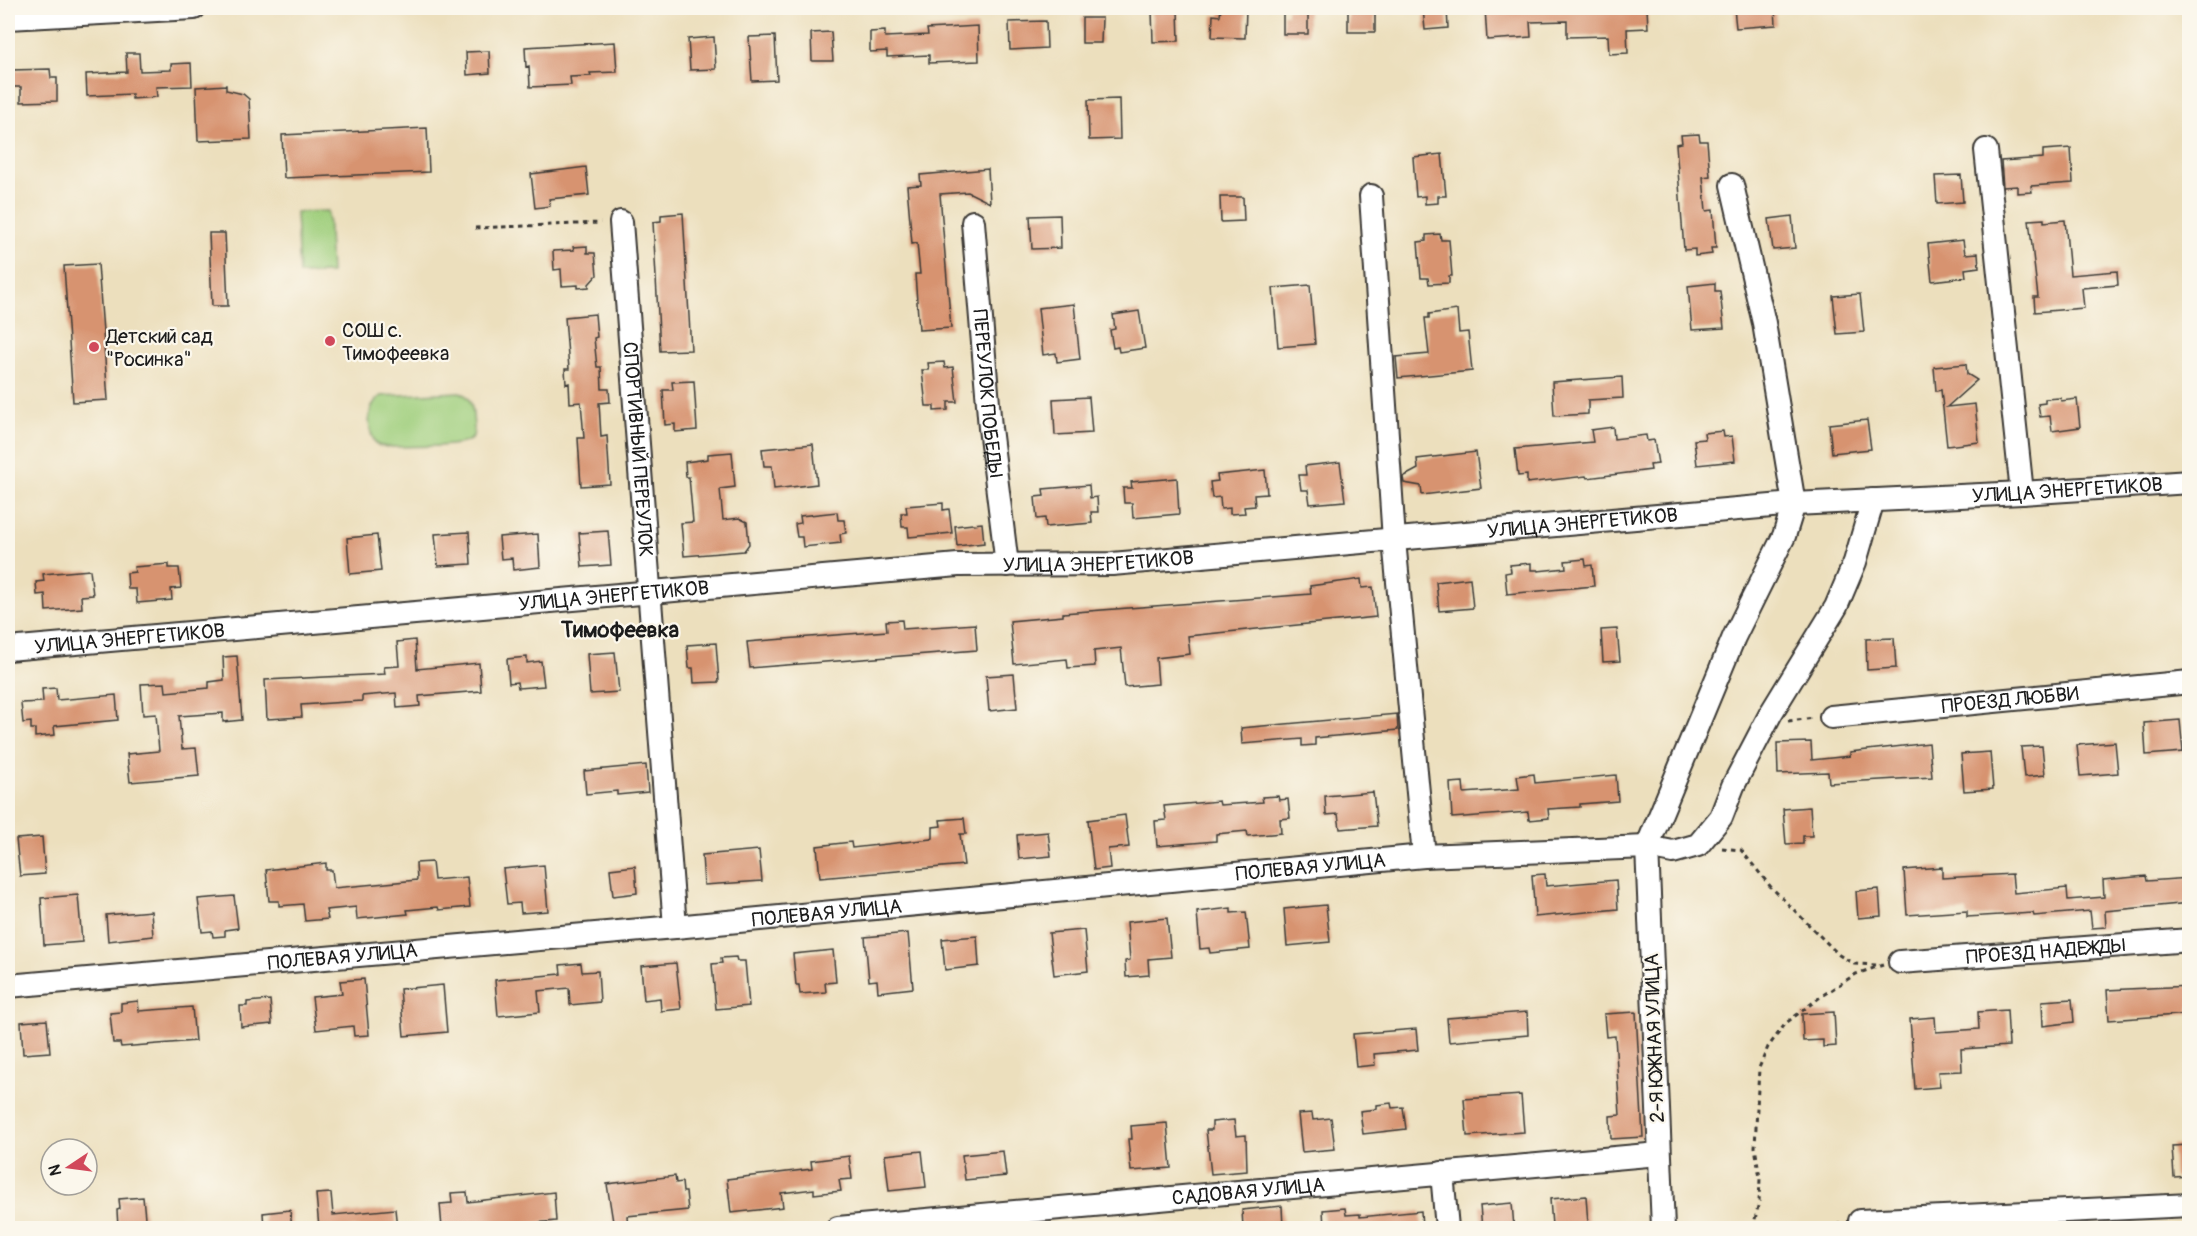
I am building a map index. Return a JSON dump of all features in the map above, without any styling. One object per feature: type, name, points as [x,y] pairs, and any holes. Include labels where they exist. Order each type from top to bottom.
[{"type":"street","points":[[8,18],[194,8]]},
{"type":"street","points":[[1986,150],[2022,493]]},
{"type":"street","points":[[1647,847],[1734,637],[1784,536],[1794,504],[1764,323],[1732,186]]},
{"type":"street","points":[[1371,196],[1394,540],[1424,856]]},
{"type":"street","name":"СПОРТИВНЫЙ ПЕРЕУЛОК","points":[[621,222],[675,927]]},
{"type":"street","name":"ПЕРЕУЛОК ПОБЕДЫ","points":[[973,222],[990,428],[1007,566]]},
{"type":"street","name":"УЛИЦА ЭНЕРГЕТИКОВ","points":[[8,649],[958,565],[1112,564],[1794,504],[2190,482]]},
{"type":"street","points":[[1698,845],[1721,816],[1733,786],[1766,723],[1836,607],[1855,562],[1873,500]]},
{"type":"street","name":"ПРОЕЗД ЛЮБВИ","points":[[1831,717],[2190,682]]},
{"type":"street","name":"ПОЛЕВАЯ УЛИЦА","points":[[8,986],[675,927],[1424,856],[1647,847],[1673,852],[1698,845]]},
{"type":"street","name":"2-Я ЮЖНАЯ УЛИЦА","points":[[1647,847],[1664,1228]]},
{"type":"street","name":"ПРОЕЗД НАДЕЖДЫ","points":[[1891,963],[2190,940]]},
{"type":"street","name":"САДОВАЯ УЛИЦА","points":[[838,1228],[1659,1154]]},
{"type":"street","points":[[1442,1173],[1448,1228]]},
{"type":"street","points":[[1860,1221],[2190,1204]]},
{"type":"path","points":[[475,228],[621,222]]},
{"type":"path","points":[[1766,723],[1831,717]]},
{"type":"path","points":[[1698,845],[1741,850],[1770,886],[1839,955],[1854,964],[1891,963]]},
{"type":"path","points":[[1753,1228],[1760,1202],[1760,1178],[1755,1147],[1760,1068],[1768,1047],[1786,1023],[1822,995],[1856,974],[1891,963]]},
{"type":"green space","points":[[328,211],[331,273],[299,274],[296,212]]},
{"type":"green space","points":[[460,392],[468,398],[473,411],[474,433],[467,442],[432,446],[387,447],[377,445],[371,433],[369,419],[372,406],[381,396]]},
{"type":"building","points":[[1221,8],[1246,9],[1245,38],[1212,37],[1213,15],[1220,16]]},
{"type":"building","points":[[1353,8],[1375,8],[1375,32],[1348,32],[1348,10],[1353,10]]},
{"type":"building","points":[[1423,8],[1447,8],[1448,28],[1425,30]]},
{"type":"building","points":[[1485,8],[1647,8],[1648,28],[1627,29],[1628,53],[1609,54],[1608,36],[1567,37],[1567,21],[1530,22],[1531,37],[1487,40]]},
{"type":"building","points":[[1734,8],[1775,8],[1776,25],[1736,28]]},
{"type":"building","points":[[1287,9],[1308,9],[1308,34],[1283,34],[1283,14],[1287,14]]},
{"type":"building","points":[[1152,10],[1178,10],[1179,41],[1153,42]]},
{"type":"building","points":[[1082,18],[1102,18],[1101,43],[1082,43]]},
{"type":"building","points":[[1046,21],[1047,48],[1010,50],[1009,22]]},
{"type":"building","points":[[978,26],[979,61],[929,63],[929,55],[887,57],[887,51],[870,52],[870,32],[885,31],[885,37],[928,35],[927,29]]},
{"type":"building","points":[[831,32],[833,61],[812,61],[811,33]]},
{"type":"building","points":[[775,36],[777,80],[752,81],[749,37]]},
{"type":"building","points":[[714,37],[716,69],[690,70],[688,39]]},
{"type":"building","points":[[615,42],[617,72],[590,73],[591,76],[570,77],[571,85],[530,87],[525,47]]},
{"type":"building","points":[[489,51],[490,73],[467,75],[466,52]]},
{"type":"building","points":[[126,53],[139,53],[140,71],[171,70],[171,64],[191,63],[192,86],[156,87],[157,97],[132,99],[132,94],[87,96],[86,74],[127,72]]},
{"type":"building","points":[[50,69],[51,78],[57,78],[57,101],[21,102],[21,87],[13,87],[12,70]]},
{"type":"building","points":[[226,85],[226,90],[243,94],[249,99],[251,139],[198,141],[196,87]]},
{"type":"building","points":[[1119,99],[1120,139],[1089,140],[1088,100]]},
{"type":"building","points":[[427,128],[429,172],[284,178],[282,135]]},
{"type":"building","points":[[1699,134],[1700,141],[1707,141],[1710,176],[1703,177],[1706,211],[1713,210],[1716,248],[1711,248],[1712,254],[1695,256],[1695,249],[1684,250],[1676,144],[1682,143],[1681,135]]},
{"type":"building","points":[[2071,148],[2073,183],[2031,186],[2032,192],[2017,193],[2017,186],[2003,187],[2001,161],[2043,158],[2043,150]]},
{"type":"building","points":[[1442,154],[1446,196],[1438,196],[1438,203],[1425,204],[1425,196],[1416,197],[1413,157]]},
{"type":"building","points":[[586,167],[589,195],[549,199],[550,206],[535,208],[531,174]]},
{"type":"building","points":[[988,169],[990,203],[968,192],[940,194],[951,328],[919,330],[915,274],[920,274],[917,243],[912,244],[907,186],[921,185],[920,175]]},
{"type":"building","points":[[1961,175],[1963,202],[1937,204],[1935,176]]},
{"type":"building","points":[[1220,197],[1243,197],[1244,221],[1221,222]]},
{"type":"building","points":[[683,213],[691,350],[660,351],[653,222],[661,221],[661,215]]},
{"type":"building","points":[[1060,215],[1061,248],[1032,249],[1030,216]]},
{"type":"building","points":[[1792,216],[1795,248],[1773,250],[1769,219]]},
{"type":"building","points":[[2044,219],[2044,222],[2065,220],[2070,275],[2117,271],[2118,285],[2082,288],[2084,308],[2035,312],[2034,297],[2038,297],[2029,220]]},
{"type":"building","points":[[209,233],[225,233],[228,306],[212,306]]},
{"type":"building","points":[[1440,234],[1441,240],[1449,240],[1452,276],[1449,276],[1449,283],[1429,284],[1428,278],[1421,278],[1418,242],[1426,241],[1426,235]]},
{"type":"building","points":[[1963,240],[1965,254],[1978,253],[1979,267],[1965,269],[1966,277],[1932,281],[1928,244]]},
{"type":"building","points":[[587,246],[587,253],[595,253],[597,275],[589,287],[562,286],[561,269],[554,270],[553,251],[574,250],[573,247]]},
{"type":"building","points":[[98,264],[108,400],[73,402],[64,266]]},
{"type":"building","points":[[1715,283],[1715,291],[1720,291],[1724,328],[1692,330],[1688,286]]},
{"type":"building","points":[[1310,285],[1315,344],[1278,347],[1273,288]]},
{"type":"building","points":[[1860,294],[1864,332],[1837,334],[1833,296]]},
{"type":"building","points":[[1074,304],[1080,359],[1057,362],[1056,353],[1043,355],[1038,308]]},
{"type":"building","points":[[1457,310],[1459,333],[1468,332],[1472,371],[1398,378],[1396,357],[1429,354],[1425,318],[1429,318],[1429,314]]},
{"type":"building","points":[[1139,311],[1145,348],[1119,352],[1118,347],[1113,348],[1110,330],[1115,329],[1113,315]]},
{"type":"building","points":[[595,314],[597,337],[594,338],[597,367],[601,367],[602,389],[609,389],[610,402],[599,403],[601,437],[607,436],[610,484],[581,486],[578,438],[584,438],[581,402],[570,403],[569,383],[566,384],[565,369],[569,369],[565,317]]},
{"type":"building","points":[[944,362],[945,368],[953,367],[957,402],[948,402],[948,410],[934,411],[934,406],[926,406],[922,370],[929,370],[928,363]]},
{"type":"building","points":[[1966,364],[1967,374],[1977,380],[1947,407],[1975,404],[1979,442],[1947,446],[1941,390],[1936,391],[1934,367]]},
{"type":"building","points":[[1622,377],[1623,398],[1588,400],[1588,414],[1554,416],[1552,382]]},
{"type":"building","points":[[694,381],[697,430],[675,432],[675,424],[665,425],[663,390],[673,390],[672,382]]},
{"type":"building","points":[[1089,397],[1092,433],[1055,435],[1053,399]]},
{"type":"building","points":[[2060,398],[2061,401],[2077,399],[2080,427],[2052,431],[2050,416],[2040,417],[2038,404],[2045,403],[2045,399]]},
{"type":"building","points":[[1867,420],[1871,449],[1832,453],[1829,424]]},
{"type":"building","points":[[1613,427],[1614,439],[1646,435],[1647,441],[1654,440],[1658,464],[1650,465],[1651,470],[1587,478],[1586,476],[1527,483],[1527,475],[1518,476],[1515,449],[1593,442],[1591,430]]},
{"type":"building","points":[[1723,431],[1724,437],[1732,436],[1735,461],[1697,465],[1694,440],[1705,439],[1704,433]]},
{"type":"building","points":[[813,444],[817,484],[774,489],[772,466],[764,466],[762,449]]},
{"type":"building","points":[[732,452],[735,487],[720,489],[723,520],[739,518],[747,522],[749,544],[744,551],[684,556],[681,523],[693,522],[689,477],[686,477],[685,462],[708,459],[708,454]]},
{"type":"building","points":[[1476,452],[1481,488],[1422,495],[1421,486],[1404,483],[1403,477],[1418,469],[1417,459]]},
{"type":"building","points":[[1340,462],[1345,501],[1310,504],[1308,490],[1301,490],[1299,475],[1306,475],[1305,466]]},
{"type":"building","points":[[1265,470],[1267,494],[1254,495],[1255,506],[1244,507],[1245,513],[1230,514],[1230,508],[1221,509],[1220,497],[1212,498],[1210,482],[1218,481],[1217,475]]},
{"type":"building","points":[[1177,478],[1179,514],[1133,518],[1132,503],[1124,503],[1123,488],[1132,488],[1131,482]]},
{"type":"building","points":[[1089,485],[1090,498],[1097,497],[1098,512],[1091,512],[1092,523],[1046,527],[1045,518],[1037,519],[1035,497],[1044,496],[1043,489]]},
{"type":"building","points":[[943,503],[943,510],[949,509],[952,533],[909,537],[908,527],[902,527],[901,513],[907,513],[906,506]]},
{"type":"building","points":[[837,512],[838,520],[844,520],[846,533],[840,534],[841,543],[803,547],[802,537],[797,537],[795,524],[801,523],[800,516]]},
{"type":"building","points":[[982,523],[984,543],[957,546],[955,526]]},
{"type":"building","points":[[608,531],[611,565],[582,567],[579,533]]},
{"type":"building","points":[[469,532],[471,564],[438,566],[435,534]]},
{"type":"building","points":[[538,534],[540,567],[513,570],[512,558],[501,559],[499,537]]},
{"type":"building","points":[[377,535],[381,571],[350,574],[347,538]]},
{"type":"building","points":[[1585,559],[1586,566],[1592,565],[1594,586],[1507,594],[1505,573],[1511,572],[1510,565],[1531,563],[1531,570],[1538,571],[1566,568],[1565,561]]},
{"type":"building","points":[[169,564],[169,568],[179,568],[181,588],[171,589],[172,600],[137,603],[136,589],[128,589],[127,573],[135,572],[134,567]]},
{"type":"building","points":[[90,570],[93,595],[81,596],[82,608],[46,611],[45,594],[37,595],[36,582],[44,581],[43,574]]},
{"type":"building","points":[[1470,578],[1473,608],[1439,611],[1436,582]]},
{"type":"building","points":[[1361,579],[1362,588],[1373,587],[1376,617],[1188,636],[1190,654],[1156,658],[1158,684],[1125,687],[1121,648],[1094,651],[1095,666],[1068,668],[1067,659],[1014,664],[1010,621],[1063,616],[1063,613],[1311,594],[1310,586]]},
{"type":"building","points":[[902,620],[903,629],[975,624],[977,650],[750,668],[747,642],[887,631],[886,621]]},
{"type":"building","points":[[1617,629],[1620,661],[1603,662],[1601,630]]},
{"type":"building","points":[[1894,638],[1896,668],[1867,670],[1866,639]]},
{"type":"building","points":[[415,640],[417,669],[479,663],[481,691],[419,696],[420,706],[397,708],[396,693],[362,696],[362,701],[301,705],[302,717],[267,719],[265,680],[385,674],[384,667],[399,666],[397,642]]},
{"type":"building","points":[[716,643],[719,682],[694,683],[693,668],[689,668],[687,645]]},
{"type":"building","points":[[615,652],[619,692],[590,694],[587,654]]},
{"type":"building","points":[[237,656],[242,720],[223,722],[223,713],[179,716],[182,749],[196,748],[199,776],[130,782],[127,754],[159,751],[156,714],[143,715],[141,684],[165,683],[166,692],[209,688],[209,682],[224,680],[223,657]]},
{"type":"building","points":[[527,657],[527,663],[541,661],[544,686],[518,688],[517,682],[509,683],[507,659]]},
{"type":"building","points":[[1014,674],[1017,708],[989,711],[986,676]]},
{"type":"building","points":[[56,688],[57,700],[116,695],[118,720],[54,726],[55,735],[35,737],[35,729],[31,729],[31,722],[23,723],[21,703],[43,702],[42,689]]},
{"type":"building","points":[[1397,714],[1398,730],[1315,738],[1315,745],[1302,746],[1302,739],[1242,744],[1241,728]]},
{"type":"building","points":[[2180,720],[2183,752],[2146,755],[2144,723]]},
{"type":"building","points":[[1811,742],[1812,760],[1850,756],[1850,752],[1929,743],[1932,777],[1829,783],[1828,772],[1778,774],[1777,743]]},
{"type":"building","points":[[2115,742],[2118,773],[2080,776],[2077,745]]},
{"type":"building","points":[[2042,746],[2045,775],[2024,777],[2021,747]]},
{"type":"building","points":[[1990,752],[1993,789],[1964,791],[1961,754]]},
{"type":"building","points":[[646,765],[648,792],[617,795],[617,791],[586,794],[584,771]]},
{"type":"building","points":[[1534,774],[1535,783],[1616,775],[1618,801],[1548,809],[1549,818],[1529,820],[1528,812],[1452,818],[1450,783],[1463,782],[1464,793],[1519,789],[1517,776]]},
{"type":"building","points":[[1373,792],[1377,826],[1340,829],[1338,814],[1326,815],[1325,796]]},
{"type":"building","points":[[1278,796],[1279,800],[1288,799],[1290,818],[1280,819],[1281,833],[1248,836],[1247,831],[1216,834],[1216,841],[1157,846],[1155,821],[1166,820],[1164,806],[1219,801],[1220,805],[1263,802],[1262,797]]},
{"type":"building","points":[[1810,807],[1812,836],[1803,836],[1803,843],[1786,844],[1783,809]]},
{"type":"building","points":[[1125,815],[1129,847],[1108,849],[1110,868],[1094,870],[1088,820]]},
{"type":"building","points":[[964,818],[966,834],[960,834],[964,865],[820,878],[817,846],[851,842],[852,848],[931,839],[933,838],[933,827],[941,826],[940,820]]},
{"type":"building","points":[[1048,832],[1051,856],[1019,859],[1017,835]]},
{"type":"building","points":[[42,837],[45,874],[20,876],[16,839]]},
{"type":"building","points":[[759,850],[762,881],[704,885],[702,855]]},
{"type":"building","points":[[432,862],[434,880],[467,877],[470,907],[407,910],[408,914],[357,919],[356,907],[326,910],[328,919],[305,921],[303,904],[279,906],[279,901],[269,901],[266,870],[326,863],[326,870],[332,870],[334,888],[417,880],[416,863]]},
{"type":"building","points":[[544,865],[548,911],[521,913],[520,903],[507,904],[503,869]]},
{"type":"building","points":[[635,866],[637,893],[613,896],[610,869]]},
{"type":"building","points":[[1942,867],[1942,878],[2012,874],[2014,893],[2067,888],[2068,900],[2104,897],[2103,880],[2146,876],[2147,881],[2190,878],[2190,903],[2105,911],[2106,927],[2092,928],[2090,911],[2034,916],[2033,913],[1967,917],[1967,911],[1907,915],[1904,870]]},
{"type":"building","points":[[1545,874],[1546,886],[1616,880],[1618,909],[1535,917],[1532,875]]},
{"type":"building","points":[[1879,889],[1881,916],[1858,918],[1856,891]]},
{"type":"building","points":[[78,895],[82,942],[44,945],[41,898]]},
{"type":"building","points":[[234,896],[238,928],[225,930],[225,936],[213,937],[212,931],[202,932],[198,899]]},
{"type":"building","points":[[1326,905],[1330,942],[1287,946],[1284,909]]},
{"type":"building","points":[[1231,908],[1231,913],[1246,912],[1250,949],[1210,953],[1209,948],[1200,949],[1197,912]]},
{"type":"building","points":[[151,911],[153,936],[108,941],[106,915]]},
{"type":"building","points":[[1167,918],[1171,957],[1148,959],[1149,975],[1126,977],[1125,961],[1130,960],[1127,922]]},
{"type":"building","points":[[1084,930],[1088,971],[1054,975],[1049,933]]},
{"type":"building","points":[[908,933],[913,988],[878,992],[877,980],[869,981],[865,937]]},
{"type":"building","points":[[977,936],[979,966],[945,970],[942,939]]},
{"type":"building","points":[[833,950],[836,982],[825,983],[826,992],[800,994],[799,985],[796,985],[793,954]]},
{"type":"building","points":[[736,957],[737,961],[745,961],[749,1006],[716,1009],[712,964],[722,963],[721,958]]},
{"type":"building","points":[[581,963],[582,972],[598,971],[600,1002],[570,1005],[569,988],[538,991],[540,1012],[498,1016],[495,980],[561,974],[560,965]]},
{"type":"building","points":[[676,963],[681,1009],[661,1011],[660,998],[644,1000],[641,966]]},
{"type":"building","points":[[364,979],[369,1035],[354,1036],[353,1026],[316,1030],[312,997],[342,994],[340,981]]},
{"type":"building","points":[[443,985],[447,1032],[404,1036],[400,989]]},
{"type":"building","points":[[2190,986],[2190,1014],[2109,1020],[2107,990]]},
{"type":"building","points":[[2072,999],[2074,1022],[2043,1026],[2042,1001]]},
{"type":"building","points":[[270,1000],[272,1024],[241,1027],[240,1006],[247,1006],[247,1002]]},
{"type":"building","points":[[138,1001],[139,1011],[192,1007],[195,1041],[121,1047],[120,1043],[113,1043],[110,1013],[121,1012],[121,1003]]},
{"type":"building","points":[[2007,1010],[2009,1046],[1961,1049],[1962,1071],[1938,1072],[1940,1087],[1915,1089],[1910,1019],[1935,1017],[1936,1032],[1979,1029],[1978,1012]]},
{"type":"building","points":[[1527,1012],[1528,1035],[1449,1042],[1447,1018]]},
{"type":"building","points":[[1636,1012],[1643,1137],[1611,1139],[1610,1116],[1620,1115],[1615,1036],[1606,1037],[1604,1014]]},
{"type":"building","points":[[1834,1012],[1836,1046],[1823,1047],[1823,1040],[1803,1041],[1802,1014]]},
{"type":"building","points":[[47,1020],[50,1052],[23,1054],[21,1022]]},
{"type":"building","points":[[1416,1029],[1418,1050],[1374,1054],[1375,1065],[1356,1067],[1353,1034]]},
{"type":"building","points":[[1521,1095],[1524,1132],[1467,1136],[1464,1099]]},
{"type":"building","points":[[1391,1103],[1392,1108],[1403,1107],[1406,1129],[1363,1134],[1360,1111],[1377,1109],[1377,1105]]},
{"type":"building","points":[[1312,1113],[1313,1120],[1331,1118],[1335,1149],[1302,1152],[1298,1114]]},
{"type":"building","points":[[1234,1120],[1236,1136],[1246,1135],[1247,1171],[1211,1174],[1206,1130],[1212,1130],[1212,1122]]},
{"type":"building","points":[[1167,1123],[1171,1168],[1131,1171],[1128,1139],[1132,1139],[1131,1126]]},
{"type":"building","points":[[2190,1145],[2190,1176],[2174,1177],[2172,1146]]},
{"type":"building","points":[[922,1151],[926,1187],[889,1191],[885,1155]]},
{"type":"building","points":[[1003,1151],[1006,1176],[965,1180],[962,1155]]},
{"type":"building","points":[[849,1156],[852,1179],[839,1180],[841,1191],[814,1194],[814,1189],[781,1193],[783,1207],[731,1213],[727,1179],[812,1169],[811,1161]]},
{"type":"building","points":[[675,1176],[676,1183],[682,1182],[683,1192],[686,1192],[688,1210],[627,1216],[628,1228],[614,1228],[607,1184]]},
{"type":"building","points":[[467,1192],[468,1202],[554,1192],[556,1221],[442,1228],[440,1204],[452,1203],[451,1193]]},
{"type":"building","points":[[331,1193],[333,1215],[395,1209],[397,1228],[319,1228],[316,1194]]},
{"type":"building","points":[[1586,1196],[1588,1224],[1552,1226],[1550,1199]]},
{"type":"building","points":[[143,1197],[146,1228],[118,1228],[119,1199]]},
{"type":"building","points":[[1512,1203],[1514,1228],[1482,1228],[1480,1206]]},
{"type":"building","points":[[1282,1206],[1283,1228],[1243,1228],[1242,1210]]},
{"type":"building","points":[[1345,1208],[1346,1215],[1360,1214],[1360,1217],[1421,1211],[1422,1228],[1324,1228],[1323,1210]]},
{"type":"building","points":[[290,1210],[292,1228],[264,1228],[263,1213]]},
{"type":"place","name":"СОШ с. Тимофеевка","points":[[330,341]]},
{"type":"place","name":"Детский сад \"Росинка\"","points":[[94,347]]},
{"type":"district","name":"Тимофеевка","points":[[620,629]]}]
